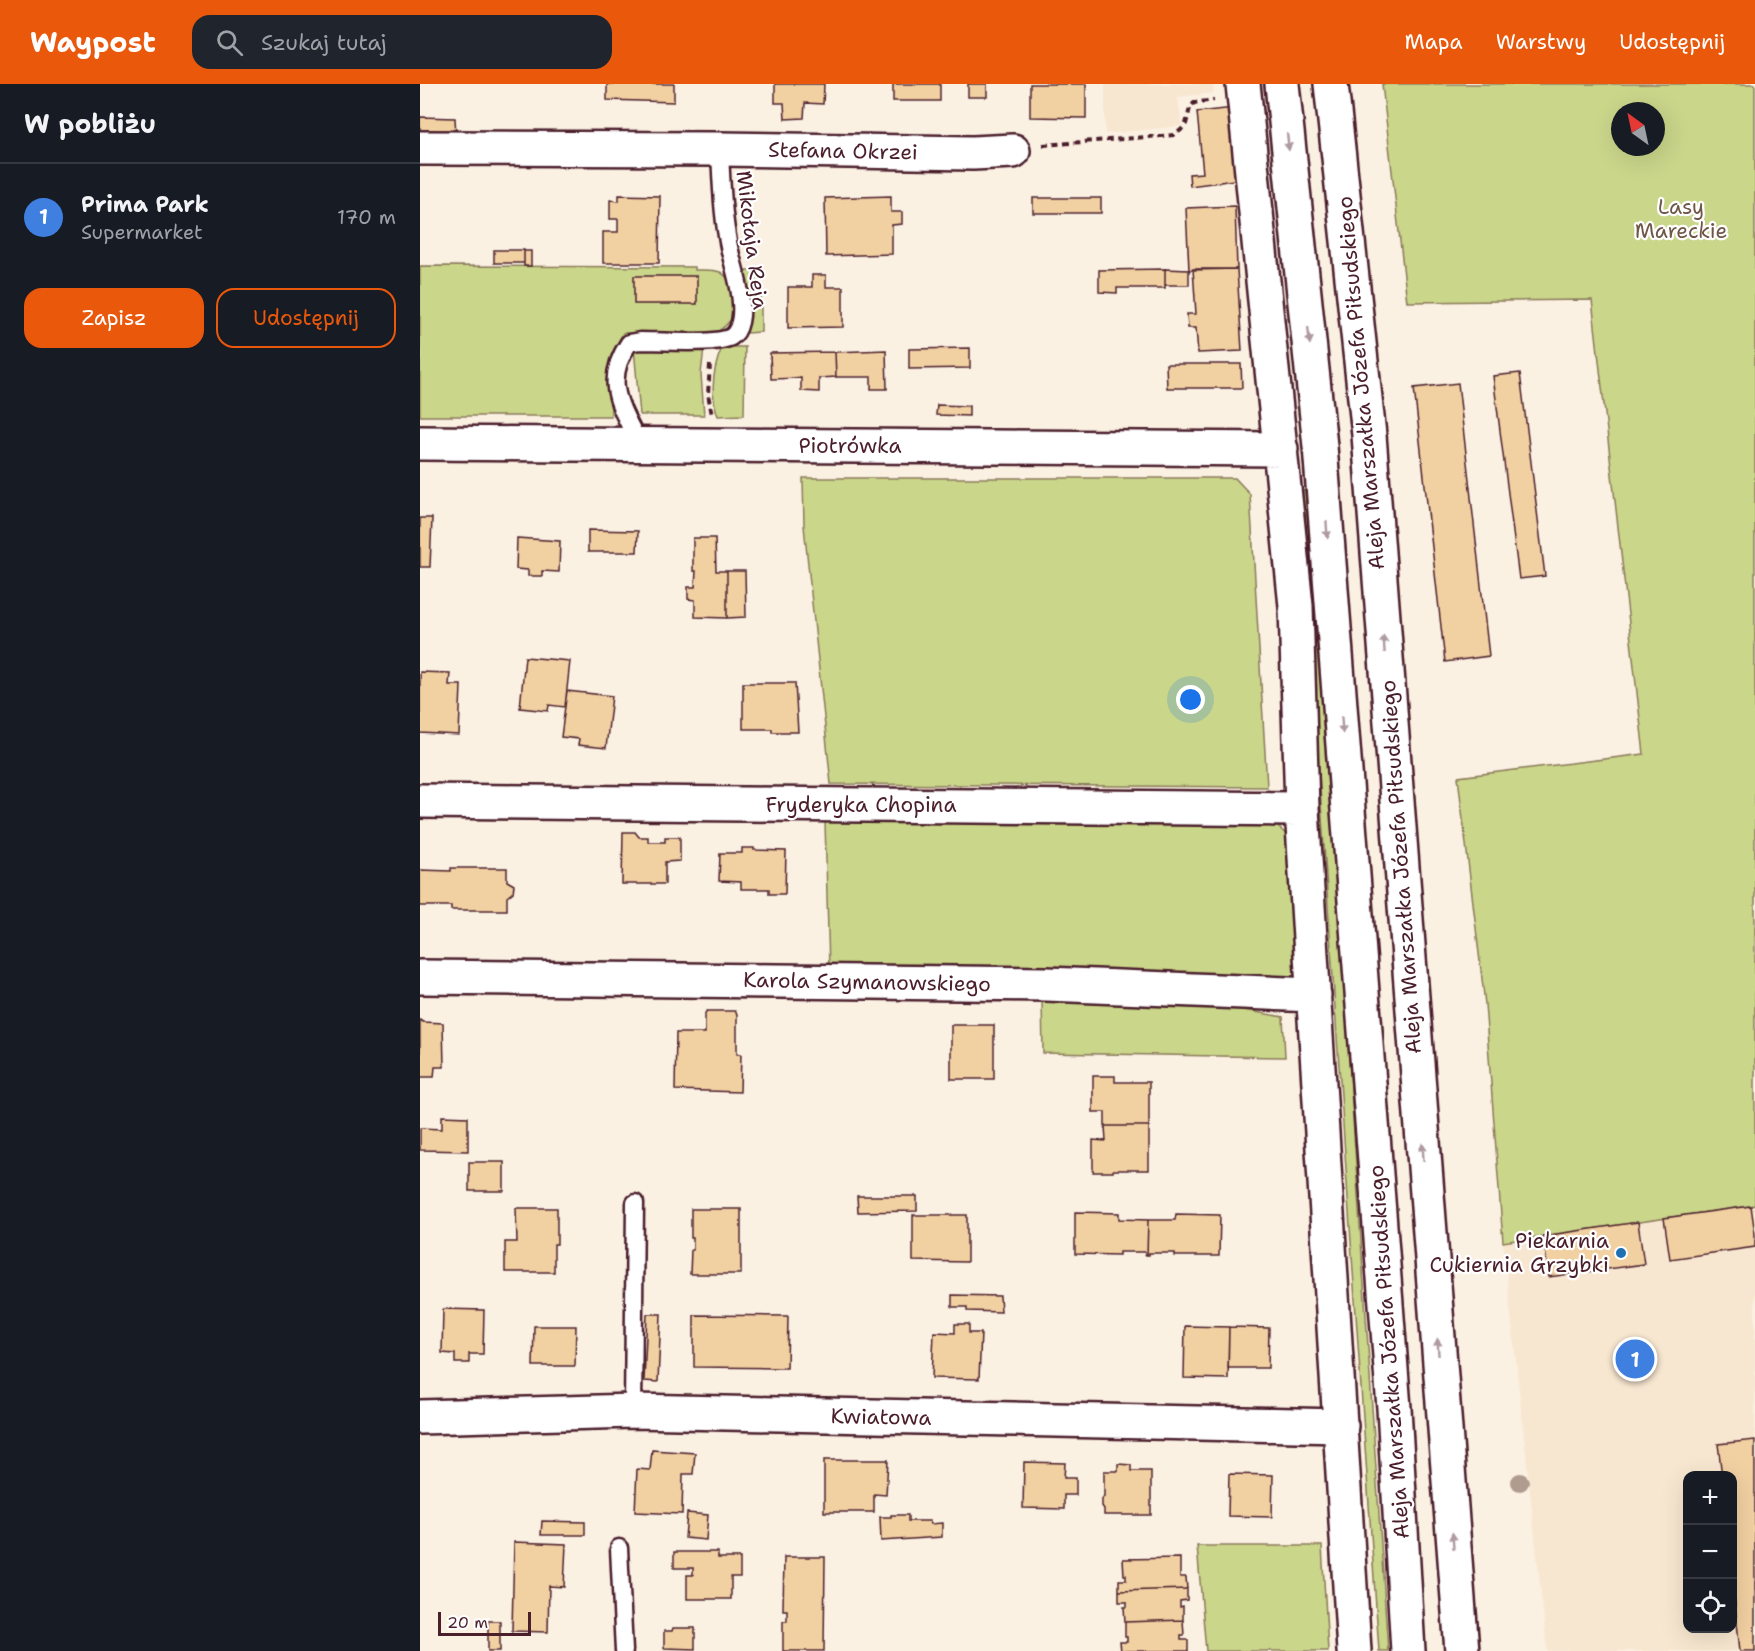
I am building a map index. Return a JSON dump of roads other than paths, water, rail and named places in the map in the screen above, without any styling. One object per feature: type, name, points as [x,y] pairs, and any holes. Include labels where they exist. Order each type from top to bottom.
[{"type":"street","name":"Aleja Marszałka Józefa Piłsudskiego","points":[[1282,84],[1320,446],[1394,1408],[1408,1651]]},
{"type":"street","name":"Aleja Marszałka Józefa Piłsudskiego","points":[[1331,84],[1369,435],[1462,1651]]},
{"type":"street","points":[[1244,91],[1296,606],[1302,809],[1354,1651]]},
{"type":"street","name":"Stefana Okrzei","points":[[420,148],[973,153],[1013,151]]},
{"type":"street","name":"Piotrówka","points":[[420,443],[1281,449]]},
{"type":"street","name":"Fryderyka Chopina","points":[[420,801],[1302,809]]},
{"type":"street","name":"Karola Szymanowskiego","points":[[420,977],[1047,984],[1314,995]]},
{"type":"street","name":"Kwiatowa","points":[[420,1417],[633,1411],[1341,1426]]},
{"type":"lane","name":"Mikołaja Reja","points":[[639,444],[617,396],[615,383],[620,357],[629,343],[715,341],[730,338],[740,321],[741,302],[726,236],[720,149]]},
{"type":"lane","points":[[633,1411],[635,1203]]},
{"type":"lane","points":[[619,1548],[624,1651]]},
{"type":"place","name":"Piekarnia Cukiernia Grzybki","points":[[1621,1253]]},
{"type":"place","name":"Prima Park","points":[[1635,1359]]},
{"type":"park label","name":"Lasy Mareckie","points":[[1681,219]]}]
